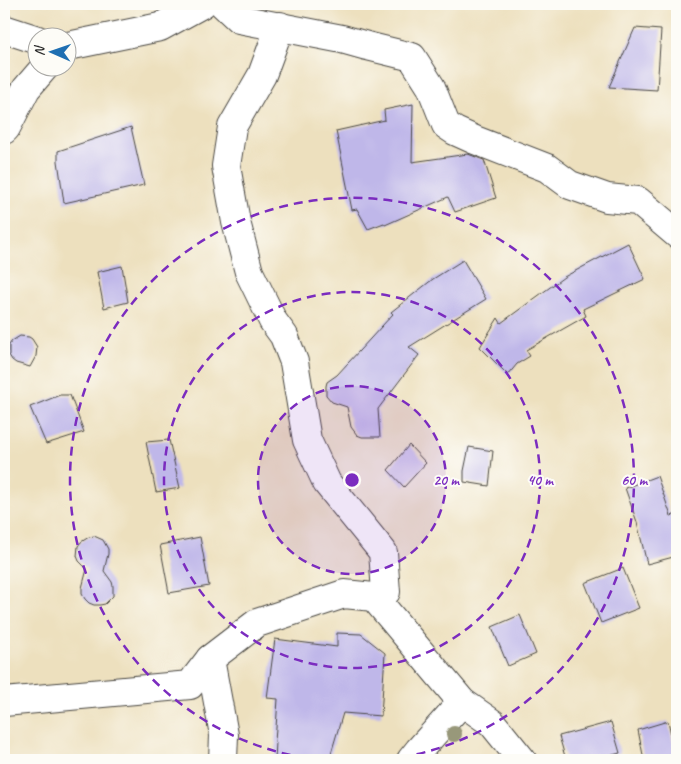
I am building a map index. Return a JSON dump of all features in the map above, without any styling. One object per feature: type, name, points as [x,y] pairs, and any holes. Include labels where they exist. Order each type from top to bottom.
[{"type":"street","points":[[78,44],[160,26],[202,4]]},
{"type":"street","points":[[223,4],[239,19],[342,38],[412,58],[431,87],[446,125],[455,131],[548,168],[570,185],[607,198],[638,200],[677,234]]},
{"type":"street","points":[[4,702],[190,685],[210,659],[257,624],[344,594],[374,597],[386,592],[383,552],[326,483],[307,440],[294,362],[284,336],[273,321],[249,272],[236,222],[226,166],[232,127],[262,75],[280,26]]},
{"type":"street","points":[[4,29],[28,37]]},
{"type":"street","points":[[4,130],[26,89],[35,78]]},
{"type":"street","points":[[374,597],[462,702],[492,723],[522,760]]},
{"type":"street","points":[[210,659],[224,735],[223,760]]},
{"type":"street","points":[[411,760],[462,702]]},
{"type":"building","points":[[635,28],[661,30],[657,90],[609,87]]},
{"type":"building","points":[[413,104],[412,162],[468,154],[484,160],[496,198],[455,212],[448,197],[385,225],[384,223],[368,229],[357,209],[352,210],[336,131],[385,120],[384,110]]},
{"type":"building","points":[[131,127],[144,185],[64,203],[58,151]]},
{"type":"building","points":[[628,243],[645,279],[583,309],[586,316],[526,350],[530,356],[517,364],[508,375],[480,347],[498,318],[501,323],[564,277]]},
{"type":"building","points":[[463,260],[486,299],[409,347],[419,355],[378,409],[380,437],[362,437],[357,435],[351,427],[347,407],[332,402],[326,395],[327,382],[337,375],[393,314],[391,312],[433,279]]},
{"type":"building","points":[[122,266],[128,302],[104,308],[97,272]]},
{"type":"building","points":[[20,336],[29,337],[37,347],[36,356],[30,367],[16,363],[9,355],[9,345]]},
{"type":"building","points":[[60,395],[70,395],[84,432],[46,444],[30,407]]},
{"type":"building","points":[[169,440],[180,488],[156,492],[146,442]]},
{"type":"building","points":[[409,445],[426,463],[404,487],[388,470]]},
{"type":"building","points":[[469,447],[493,451],[489,486],[464,482],[464,471]]},
{"type":"building","points":[[657,476],[671,516],[677,514],[677,556],[647,564],[637,522],[625,488]]},
{"type":"building","points":[[94,536],[103,540],[108,549],[104,571],[113,586],[113,596],[105,604],[100,605],[89,603],[82,594],[87,569],[77,556],[78,546],[81,542]]},
{"type":"building","points":[[200,537],[209,586],[169,593],[160,545]]},
{"type":"building","points":[[623,568],[639,608],[601,623],[585,583]]},
{"type":"building","points":[[520,615],[536,654],[508,666],[492,627]]},
{"type":"building","points":[[337,633],[361,634],[385,653],[381,716],[343,713],[329,760],[275,760],[278,699],[267,698],[275,639],[337,647]]},
{"type":"building","points":[[668,721],[677,760],[644,760],[638,730]]},
{"type":"building","points":[[611,722],[620,753],[594,760],[566,760],[559,736]]}]
